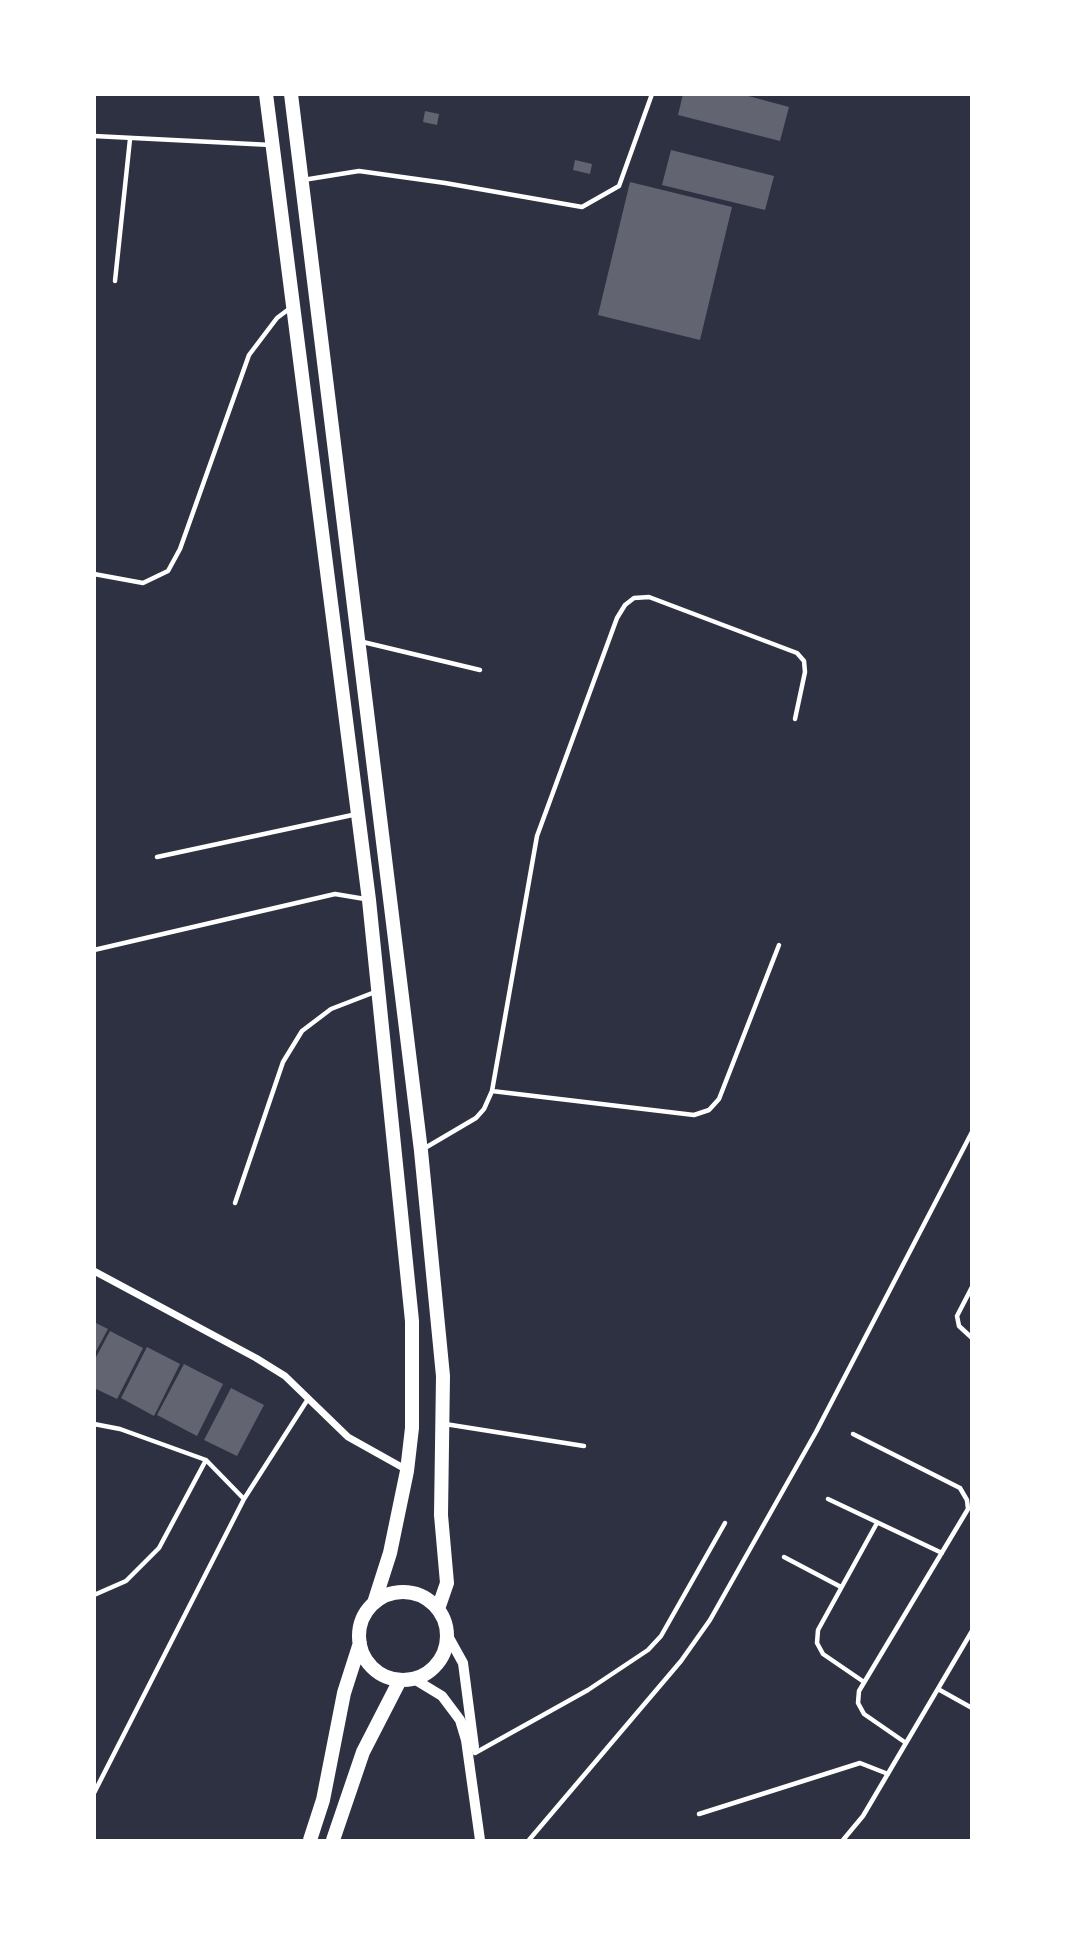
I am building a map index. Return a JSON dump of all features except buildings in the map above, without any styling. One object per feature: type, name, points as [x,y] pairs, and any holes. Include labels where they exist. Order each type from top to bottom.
[{"type":"highway","points":[[265,94],[369,900],[412,1321],[412,1428],[407,1471],[390,1553],[373,1603],[360,1629],[360,1643],[341,1703],[323,1800],[310,1840]]},
{"type":"highway","points":[[291,94],[421,1151],[443,1376],[441,1515],[447,1583],[438,1609]]},
{"type":"highway","points":[[333,1840],[363,1752],[407,1680],[439,1664],[448,1636],[438,1609],[421,1596],[400,1592],[373,1603]]},
{"type":"highway","points":[[360,1643],[373,1669],[407,1680]]},
{"type":"street","points":[[94,1271],[256,1357],[285,1376],[348,1437],[407,1471]]},
{"type":"street","points":[[448,1636],[463,1664],[475,1753],[475,1802]]},
{"type":"street","points":[[407,1680],[442,1696],[460,1720],[480,1840]]},
{"type":"lane","points":[[302,180],[359,171],[582,207],[619,186],[652,94]]},
{"type":"lane","points":[[94,136],[272,145]]},
{"type":"lane","points":[[115,281],[130,139]]},
{"type":"lane","points":[[94,574],[144,583],[168,570],[180,549],[249,355],[277,318],[292,306]]},
{"type":"lane","points":[[421,1151],[476,1118],[484,1109],[492,1091],[537,836],[617,618],[625,605],[634,598],[649,597],[797,653],[804,661],[805,671],[796,719]]},
{"type":"lane","points":[[358,641],[480,670]]},
{"type":"lane","points":[[157,857],[358,813]]},
{"type":"lane","points":[[94,950],[335,894],[369,900]]},
{"type":"lane","points":[[492,1091],[694,1115],[709,1110],[719,1099],[779,945]]},
{"type":"lane","points":[[235,1203],[283,1062],[302,1031],[331,1009],[379,991]]},
{"type":"lane","points":[[529,1840],[681,1661],[710,1620],[816,1432],[971,1132]]},
{"type":"lane","points":[[971,1287],[957,1316],[959,1326],[971,1338]]},
{"type":"lane","points":[[94,1793],[244,1499],[308,1399]]},
{"type":"lane","points":[[441,1423],[584,1446]]},
{"type":"lane","points":[[94,1424],[120,1429],[206,1460],[244,1499]]},
{"type":"lane","points":[[853,1434],[960,1489],[967,1500],[968,1509],[859,1690],[858,1703],[863,1714],[906,1743]]},
{"type":"lane","points":[[94,1595],[126,1581],[159,1548],[206,1460]]},
{"type":"lane","points":[[828,1499],[942,1553]]},
{"type":"lane","points":[[475,1753],[588,1690],[648,1650],[661,1636],[725,1523]]},
{"type":"lane","points":[[864,1682],[823,1654],[817,1643],[818,1630],[877,1523]]},
{"type":"lane","points":[[784,1557],[841,1587]]},
{"type":"lane","points":[[843,1840],[863,1816],[971,1630]]},
{"type":"lane","points":[[938,1689],[971,1708]]},
{"type":"lane","points":[[699,1814],[860,1763],[888,1774]]}]
